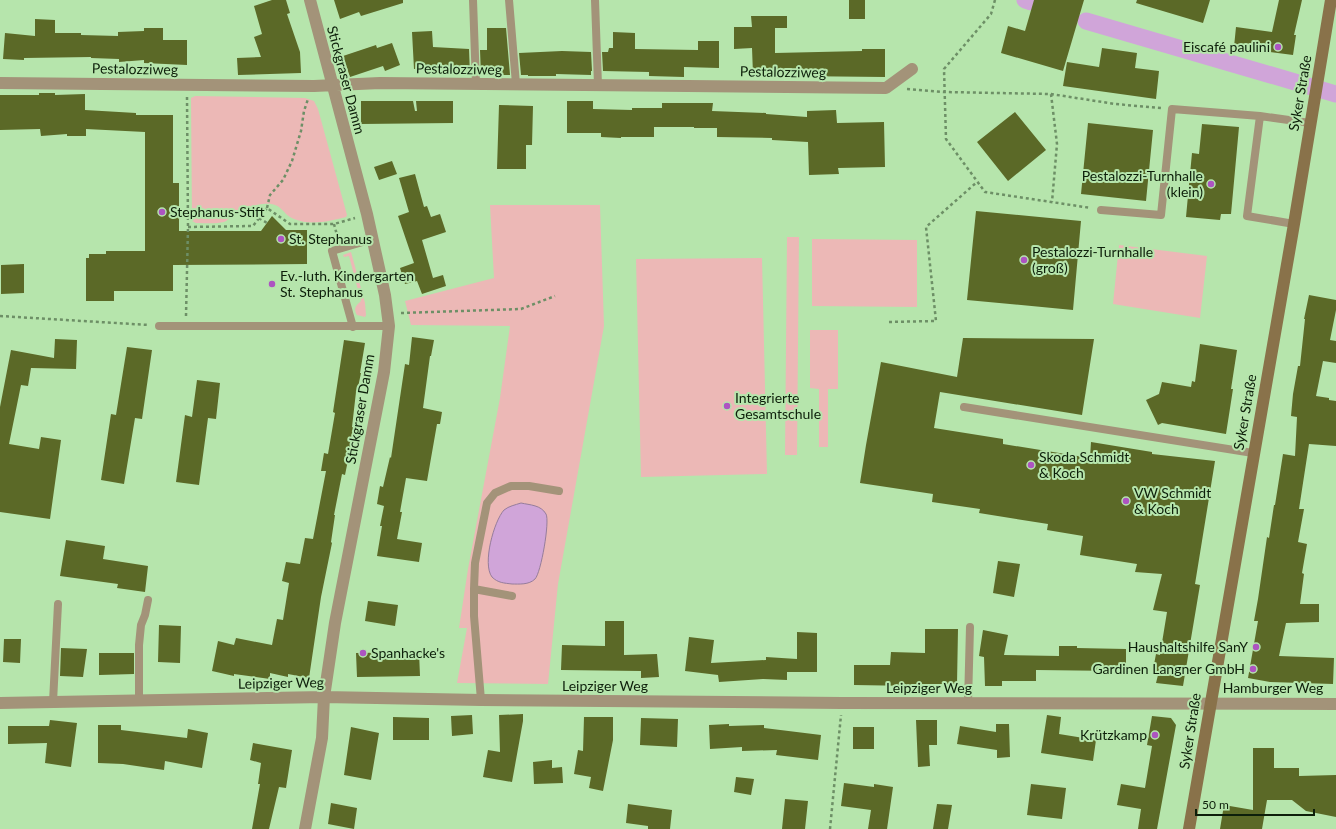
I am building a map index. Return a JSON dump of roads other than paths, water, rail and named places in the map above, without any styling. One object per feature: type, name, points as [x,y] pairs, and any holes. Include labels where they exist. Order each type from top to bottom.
[{"type":"main road","name":"Syker Straße","points":[[1189,829],[1235,566],[1253,452],[1294,224],[1312,108],[1332,14],[1331,0]]},
{"type":"street","name":"Stickgraser Damm","points":[[305,829],[322,738],[324,697],[335,623],[384,372],[389,326],[388,313],[367,214],[310,0]]},
{"type":"street","name":"Pestalozziweg","points":[[0,83],[314,86],[380,83],[886,88],[912,69]]},
{"type":"street","name":"Leipziger Weg","points":[[0,703],[324,697],[842,703],[1210,703]]},
{"type":"street","name":"Hamburger Weg","points":[[1210,703],[1336,704]]},
{"type":"lane","points":[[473,0],[476,84]]},
{"type":"lane","points":[[509,0],[516,84]]},
{"type":"lane","points":[[595,0],[598,85]]},
{"type":"lane","points":[[1101,210],[1161,215],[1172,109],[1260,116],[1310,123]]},
{"type":"lane","points":[[1260,116],[1247,216],[1294,224]]},
{"type":"lane","points":[[353,327],[332,251],[373,239]]},
{"type":"lane","points":[[159,326],[389,326]]},
{"type":"lane","points":[[964,407],[1253,452]]},
{"type":"lane","points":[[481,700],[474,616],[474,589],[475,563],[487,503],[495,493],[511,486],[529,486],[560,491]]},
{"type":"lane","points":[[474,589],[512,596]]},
{"type":"lane","points":[[139,701],[139,645],[141,625],[148,600]]},
{"type":"lane","points":[[53,702],[58,604]]},
{"type":"lane","points":[[968,703],[970,627]]},
{"type":"waterway","points":[[1025,0],[1031,2]]},
{"type":"waterway","points":[[1086,21],[1336,94]]},
{"type":"place","name":"Eiscafé paulini","points":[[1278,47]]},
{"type":"place","name":"Pestalozzi-Turnhalle (klein)","points":[[1211,184]]},
{"type":"place","name":"Stephanus-Stift","points":[[162,212]]},
{"type":"place","name":"St. Stephanus","points":[[281,239]]},
{"type":"place","name":"Pestalozzi-Turnhalle (groß)","points":[[1024,260]]},
{"type":"place","name":"Ev.-luth. Kindergarten St. Stephanus","points":[[272,284]]},
{"type":"place","name":"Integrierte Gesamtschule","points":[[727,406]]},
{"type":"place","name":"Skoda Schmidt & Koch","points":[[1031,465]]},
{"type":"place","name":"VW Schmidt & Koch","points":[[1126,501]]},
{"type":"place","name":"Haushaltshilfe SanY","points":[[1256,647]]},
{"type":"place","name":"Spanhacke's","points":[[363,653]]},
{"type":"place","name":"Gardinen Langner GmbH","points":[[1253,669]]},
{"type":"place","name":"Krützkamp","points":[[1155,735]]}]
